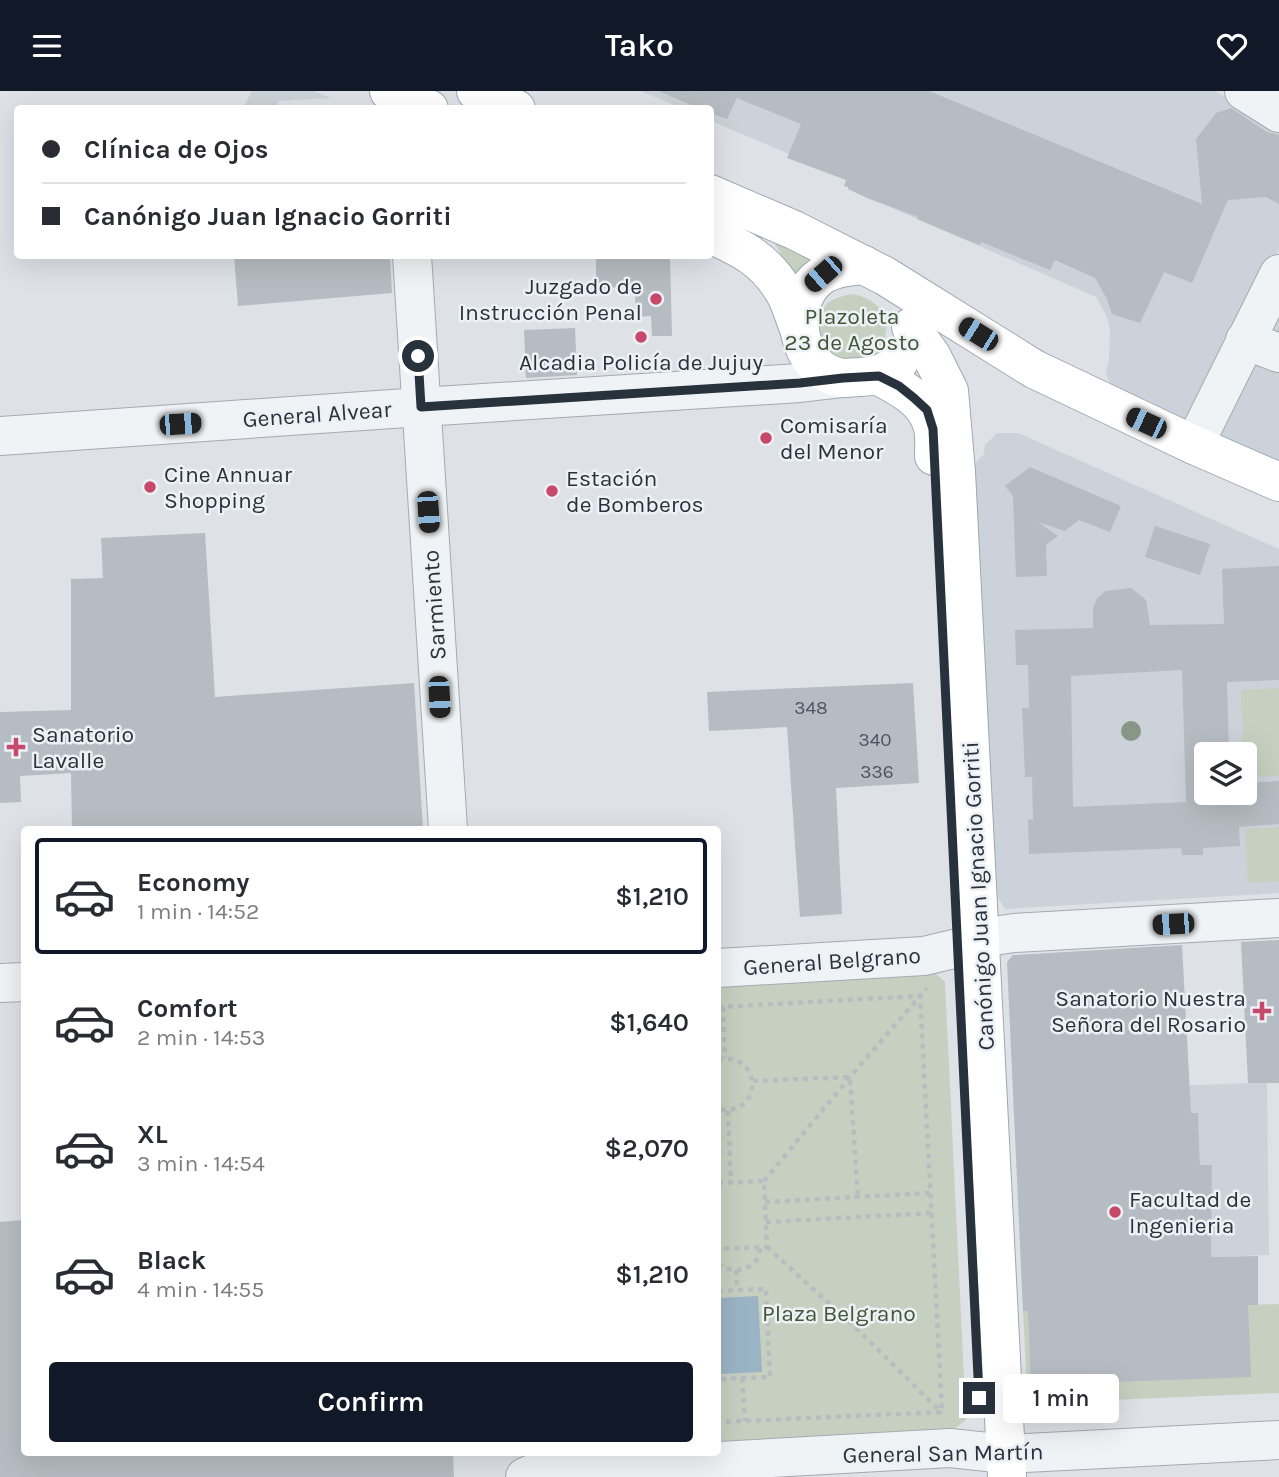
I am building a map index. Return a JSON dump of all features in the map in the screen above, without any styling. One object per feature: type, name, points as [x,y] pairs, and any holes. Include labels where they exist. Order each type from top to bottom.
[{"type":"main road","points":[[476,91],[507,105]]},
{"type":"main road","points":[[714,196],[794,230],[892,282],[908,308],[911,327],[905,353],[899,362],[861,377],[822,369],[805,349],[785,292],[765,265],[735,245],[714,236]]},
{"type":"main road","points":[[800,331],[798,315],[802,299],[811,285],[823,274],[838,268],[874,271],[1034,369],[1279,482]]},
{"type":"main road","name":"Canónigo Juan Ignacio Gorriti","points":[[911,327],[932,356],[949,391],[956,473],[978,1453]]},
{"type":"main road","name":"Canónigo Juan Ignacio Gorriti","points":[[861,377],[899,386],[927,410],[933,429],[966,952]]},
{"type":"street","points":[[1244,91],[1279,113]]},
{"type":"street","name":"Sarmiento","points":[[412,259],[447,826]]},
{"type":"street","points":[[1194,445],[1262,347],[1279,274]]},
{"type":"street","name":"General Alvear","points":[[0,436],[861,377]]},
{"type":"street","name":"General Belgrano","points":[[721,968],[966,952],[1014,933],[1279,918]]},
{"type":"street","points":[[0,983],[21,982]]},
{"type":"street","name":"General San Martín","points":[[525,1477],[539,1471],[886,1464],[978,1453],[1279,1440]]},
{"type":"street","points":[[505,1456],[506,1477]]},
{"type":"path","points":[[721,1266],[736,1270],[749,1267],[756,1260],[764,1247],[764,1181],[920,996],[941,973],[966,952]]},
{"type":"path","points":[[721,1007],[920,996]]},
{"type":"path","points":[[920,996],[932,1213],[978,1453]]},
{"type":"path","points":[[721,1017],[725,1058]]},
{"type":"path","points":[[721,1059],[740,1062],[746,1066],[753,1081],[747,1101],[738,1108],[721,1110]]},
{"type":"path","points":[[753,1081],[850,1077]]},
{"type":"path","points":[[850,1077],[858,1197]]},
{"type":"path","points":[[728,1111],[732,1182]]},
{"type":"path","points":[[721,1183],[764,1181]]},
{"type":"path","points":[[765,1202],[931,1193]]},
{"type":"path","points":[[766,1222],[932,1213]]},
{"type":"path","points":[[721,1249],[764,1247],[852,1324],[978,1453]]},
{"type":"path","points":[[736,1270],[737,1290]]},
{"type":"path","points":[[721,1291],[766,1289],[770,1377],[721,1379]]},
{"type":"path","points":[[742,1378],[745,1421]]},
{"type":"path","points":[[721,1422],[745,1421],[978,1453]]},
{"type":"shaded area","points":[[252,91],[314,91],[331,98],[278,101],[278,105],[245,105]]},
{"type":"shaded area","points":[[640,91],[1215,91],[1279,128],[1279,249],[1196,426],[1113,387],[1109,382],[1106,372],[1110,329],[1096,297],[853,191],[856,182],[714,122],[714,105],[675,105]]},
{"type":"shaded area","points":[[1279,296],[1279,461],[1214,433]]},
{"type":"shaded area","points":[[997,433],[1018,433],[1279,549],[1279,893],[1005,909],[993,890],[972,477],[976,462],[984,454],[985,445]]},
{"type":"shaded area","points":[[1267,1083],[1269,1255],[1211,1257],[1212,1165],[1200,1166],[1198,1113],[1014,1115],[1013,1092]]},
{"type":"green space","points":[[774,242],[820,263],[797,283]]},
{"type":"green space","name":"Plazoleta 23 de Agosto","points":[[854,294],[875,303],[881,310],[885,318],[885,337],[874,357],[840,362],[818,339],[821,313],[829,302]]},
{"type":"green space","points":[[1279,688],[1279,776],[1257,777],[1257,742],[1243,742],[1241,690]]},
{"type":"green space","points":[[1279,827],[1279,881],[1248,883],[1245,829]]},
{"type":"green space","name":"Plaza Belgrano","points":[[930,969],[945,982],[966,1420],[951,1431],[721,1442],[721,984]]},
{"type":"green space","points":[[1279,1304],[1279,1393],[1039,1403],[1027,1389],[1023,1311]]},
{"type":"water","points":[[758,1296],[762,1372],[721,1374],[721,1298]]},
{"type":"building","points":[[659,91],[929,91],[1202,204],[1196,139],[1216,113],[1231,108],[1267,132],[1279,135],[1279,204],[1266,197],[1228,200],[1192,283],[1164,272],[1140,323],[1112,314],[1095,278],[1055,260],[1050,270],[981,242],[980,245],[962,238],[848,189],[844,186],[846,180],[787,158],[801,124],[737,98],[727,119],[714,114],[714,105],[691,105]]},
{"type":"building","points":[[234,259],[390,259],[392,293],[238,306]]},
{"type":"building","name":"Juzgado de Instrucción Penal","points":[[596,259],[670,259],[672,336],[652,336],[651,316],[636,317],[635,293],[630,293],[630,287],[596,288]]},
{"type":"building","points":[[575,328],[577,375],[526,378],[524,330]]},
{"type":"building","points":[[1030,467],[1121,506],[1110,532],[1079,520],[1065,531],[1038,522],[1058,536],[1046,545],[1047,576],[1016,577],[1013,496],[1005,486]]},
{"type":"building","points":[[1155,526],[1210,544],[1200,575],[1145,557]]},
{"type":"building","points":[[205,533],[215,697],[414,683],[423,826],[72,826],[71,773],[20,776],[21,802],[0,803],[0,712],[71,710],[71,579],[103,578],[101,538]]},
{"type":"building","points":[[1279,566],[1279,680],[1227,682],[1229,742],[1194,742],[1194,805],[1257,805],[1257,782],[1279,781],[1279,824],[1239,827],[1240,846],[1203,848],[1203,855],[1182,855],[1181,848],[1029,854],[1028,819],[1033,820],[1032,777],[1025,777],[1022,708],[1029,708],[1028,665],[1016,665],[1015,630],[1093,628],[1093,608],[1097,598],[1106,591],[1131,588],[1146,600],[1150,625],[1224,624],[1222,569]],"holes":[[[1182,670],[1186,802],[1073,807],[1071,676]]]},
{"type":"building","points":[[913,683],[919,783],[836,788],[842,914],[800,917],[787,727],[709,731],[707,692]]},
{"type":"building","name":"Sanatorio Nuestra Señora del Rosario","points":[[1279,940],[1279,1083],[1248,1083],[1241,942]]},
{"type":"building","points":[[1182,945],[1191,1113],[1198,1113],[1200,1165],[1212,1165],[1211,1257],[1258,1256],[1258,1305],[1248,1305],[1251,1377],[1031,1385],[1028,1311],[1023,1311],[1007,962],[1013,955]]},
{"type":"building","points":[[21,1220],[21,1456],[453,1456],[454,1477],[0,1477],[0,1222]]},
{"type":"place","name":"Juzgado de Instrucción Penal","points":[[656,299]]},
{"type":"place","name":"Alcadia Policía de Jujuy","points":[[641,337]]},
{"type":"place","name":"Comisaría del Menor","points":[[766,438]]},
{"type":"place","name":"Cine Annuar Shopping","points":[[150,487]]},
{"type":"place","name":"Estación de Bomberos","points":[[552,491]]},
{"type":"place","name":"Sanatorio Lavalle","points":[[16,747]]},
{"type":"place","name":"Sanatorio Nuestra Señora del Rosario","points":[[1262,1011]]},
{"type":"place","name":"Facultad de Ingenieria","points":[[1115,1212]]},
{"type":"route","points":[[418,356],[421,407],[879,376],[899,386],[927,410],[933,429],[979,1398]]}]
